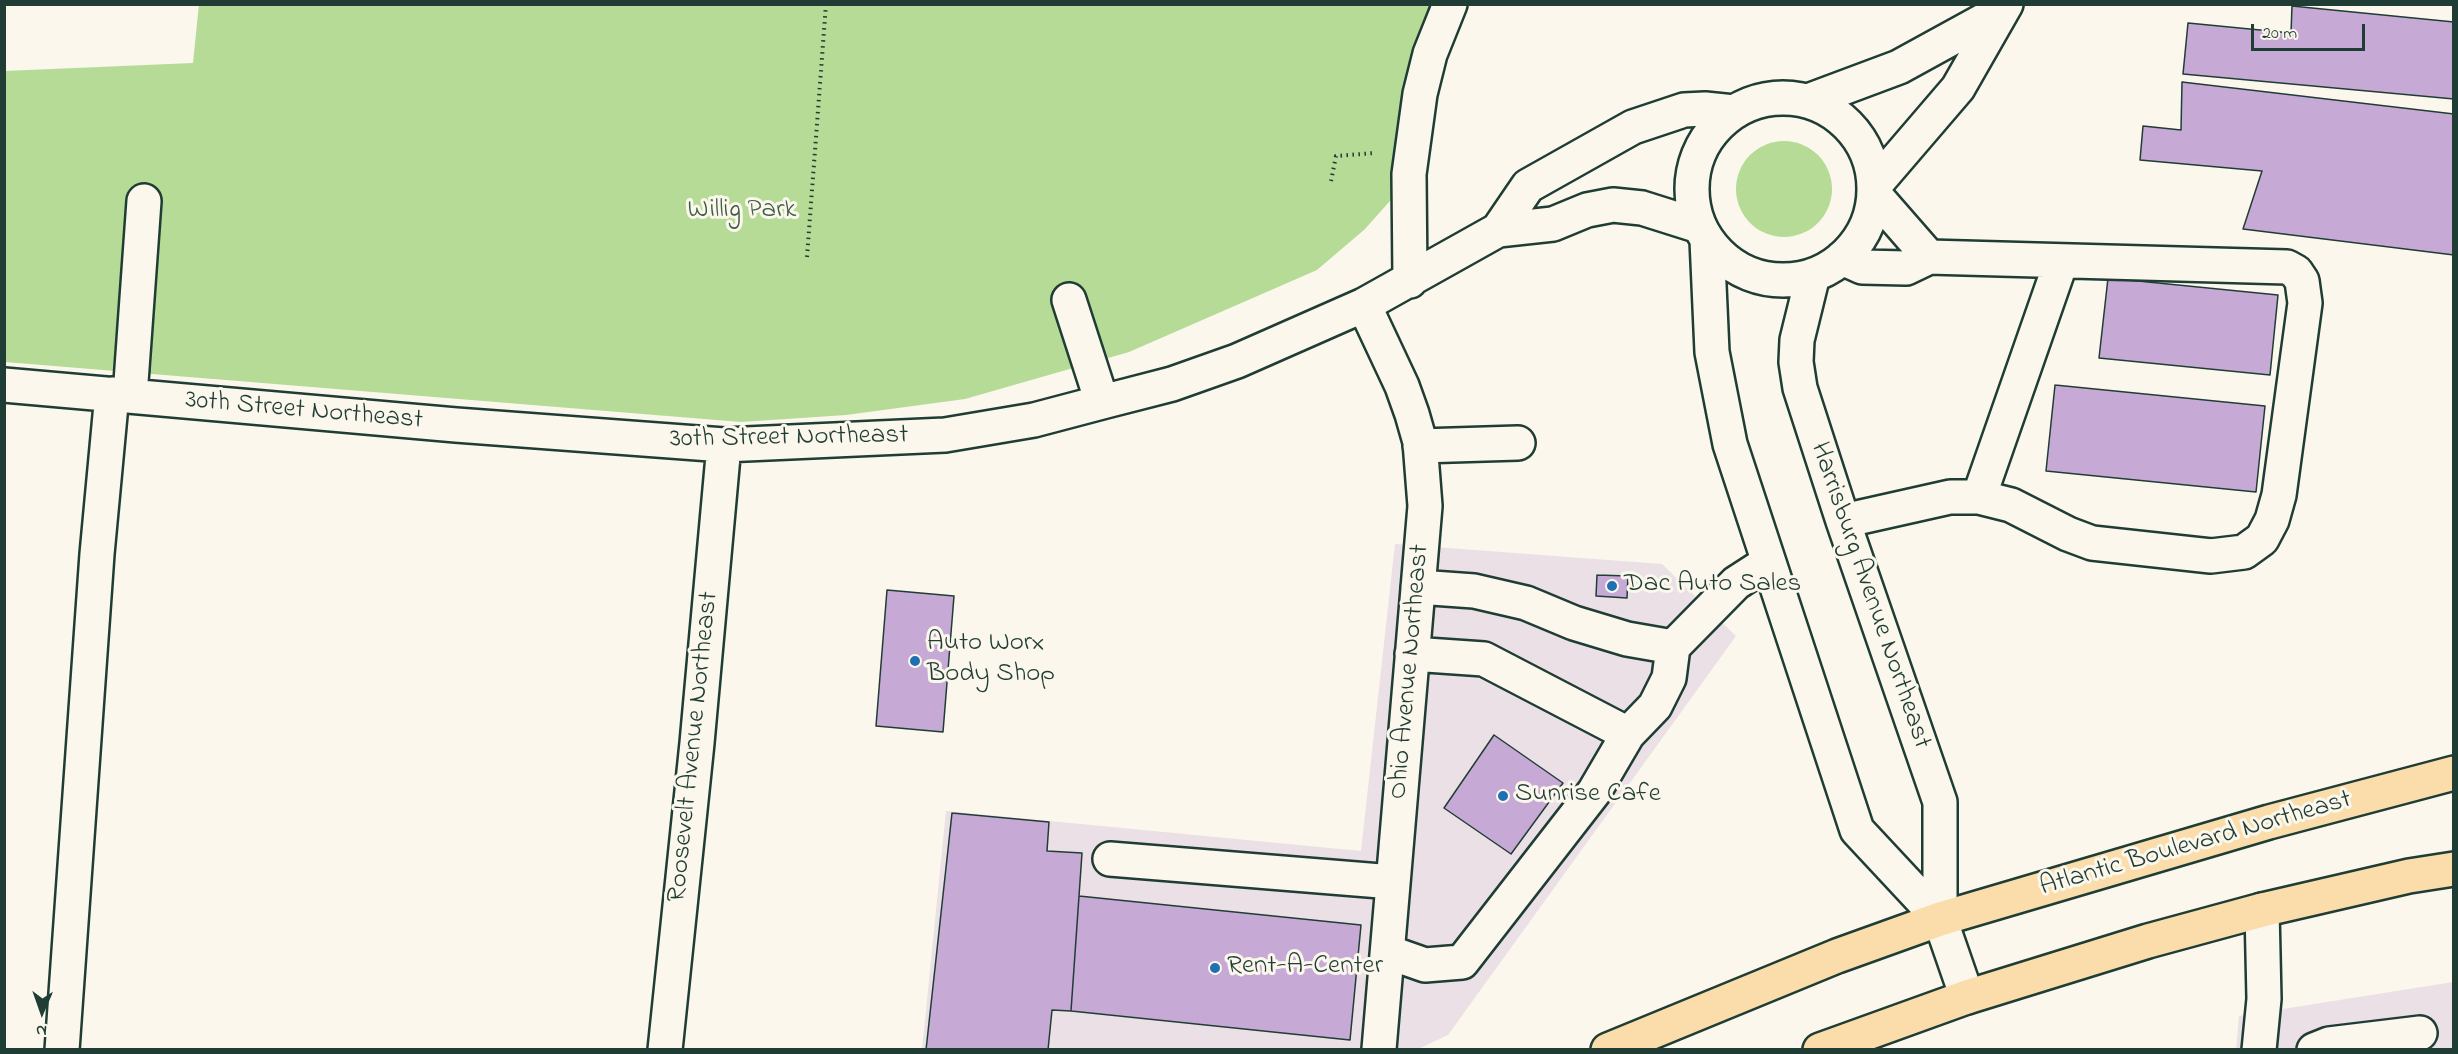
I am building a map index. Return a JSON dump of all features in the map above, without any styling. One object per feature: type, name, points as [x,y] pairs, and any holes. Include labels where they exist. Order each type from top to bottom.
[{"type":"highway","name":"Atlantic Boulevard Northeast","points":[[1608,1050],[1838,956],[1940,919],[2269,822],[2454,773]]},
{"type":"highway","points":[[1820,1050],[1967,997],[2262,910],[2409,876],[2454,869]]},
{"type":"street","points":[[1410,281],[1409,174],[1412,151],[1428,64],[1450,4]]},
{"type":"street","points":[[1809,102],[1899,68],[2003,8]]},
{"type":"street","points":[[1874,190],[1958,88],[2003,8]]},
{"type":"street","points":[[1770,98],[1809,102],[1834,114],[1855,133],[1869,158],[1874,190],[1864,229],[1852,250],[1813,275],[1784,279],[1754,275],[1727,261],[1703,233],[1691,188],[1695,162],[1714,128],[1746,105],[1770,98]]},
{"type":"street","name":"30th Street Northeast","points":[[1498,230],[1528,186],[1618,134],[1656,118],[1684,110],[1705,109],[1734,112]]},
{"type":"street","points":[[1874,190],[1929,257]]},
{"type":"street","points":[[62,1050],[97,566],[121,395],[144,201]]},
{"type":"street","name":"30th Street Northeast","points":[[4,385],[456,425],[724,445],[868,441],[945,435],[1034,420],[1172,384],[1237,361],[1364,305],[1498,230],[1553,224],[1587,210],[1613,205],[1642,208],[1703,233]]},
{"type":"street","name":"Harrisburg Avenue Northeast","points":[[1703,233],[1712,352],[1730,444],[1767,563],[1857,830],[1940,919]]},
{"type":"street","points":[[1842,258],[1863,267],[1906,268],[1929,257],[2287,267],[2296,272],[2302,280],[2305,303],[2283,477],[2274,513],[2262,539],[2254,546],[2235,554],[2211,556],[2092,543],[2068,534],[2011,505],[1979,497],[1950,498],[1843,521]]},
{"type":"street","points":[[1979,497],[2061,262]]},
{"type":"street","name":"Harrisburg Avenue Northeast","points":[[1813,275],[1798,332],[1796,362],[1809,421],[1940,802],[1940,919],[1967,997]]},
{"type":"street","points":[[1069,300],[1101,402]]},
{"type":"street","name":"Ohio Avenue Northeast","points":[[1364,305],[1402,386],[1420,446],[1425,506],[1378,1049]]},
{"type":"street","points":[[1420,446],[1518,443]]},
{"type":"street","name":"Roosevelt Avenue Northeast","points":[[665,1050],[724,445]]},
{"type":"street","points":[[1388,952],[1425,965],[1462,962],[1594,792],[1628,734],[1655,706],[1669,678],[1673,646],[1736,583],[1767,563]]},
{"type":"street","points":[[1418,587],[1474,591],[1526,603],[1606,632],[1673,646]]},
{"type":"street","points":[[1412,654],[1484,659],[1628,734]]},
{"type":"street","points":[[1110,859],[1393,882]]},
{"type":"street","points":[[2259,1050],[2264,999],[2262,910]]},
{"type":"street","points":[[2314,1050],[2329,1044],[2420,1034]]},
{"type":"path","points":[[807,257],[826,4]]},
{"type":"path","points":[[1331,181],[1336,156],[1412,151]]},
{"type":"shaded area","points":[[1395,544],[1662,564],[1736,636],[1448,1035],[1416,1050],[922,1050],[946,811],[1361,851]]},
{"type":"shaded area","points":[[2453,982],[2453,1049],[2236,1050],[2239,1016]]},
{"type":"green space","name":"Willig Park","points":[[199,4],[1445,5],[1413,175],[1365,229],[1317,270],[1129,352],[965,399],[846,415],[741,422],[5,362],[4,71],[193,63]]},
{"type":"green space","points":[[1784,141],[1802,145],[1818,155],[1828,171],[1832,189],[1828,207],[1818,223],[1802,233],[1784,237],[1766,233],[1750,223],[1740,207],[1736,189],[1740,171],[1750,155],[1766,145]]},
{"type":"building","points":[[2292,6],[2454,22],[2454,99],[2183,74],[2188,23],[2291,33]]},
{"type":"building","points":[[2182,82],[2454,114],[2454,255],[2243,229],[2262,171],[2140,160],[2143,126],[2181,130]]},
{"type":"building","points":[[2108,278],[2278,295],[2270,375],[2099,358]]},
{"type":"building","points":[[2055,385],[2265,406],[2256,492],[2046,471]]},
{"type":"building","name":"Dac Auto Sales","points":[[1597,575],[1628,576],[1627,598],[1596,596]]},
{"type":"building","name":"Auto Worx Body Shop","points":[[887,590],[954,596],[943,732],[876,726]]},
{"type":"building","name":"Sunrise Cafe","points":[[1494,735],[1563,783],[1511,854],[1444,808]]},
{"type":"building","points":[[952,813],[1049,822],[1047,851],[1082,853],[1071,1011],[1052,1010],[1048,1050],[926,1050]]},
{"type":"building","name":"Rent-A-Center","points":[[1079,896],[1361,925],[1350,1040],[1071,1011]]},
{"type":"place","name":"Dac Auto Sales","points":[[1612,586]]},
{"type":"place","name":"Auto Worx Body Shop","points":[[915,661]]},
{"type":"place","name":"Sunrise Cafe","points":[[1503,796]]},
{"type":"place","name":"Rent-A-Center","points":[[1215,968]]}]
